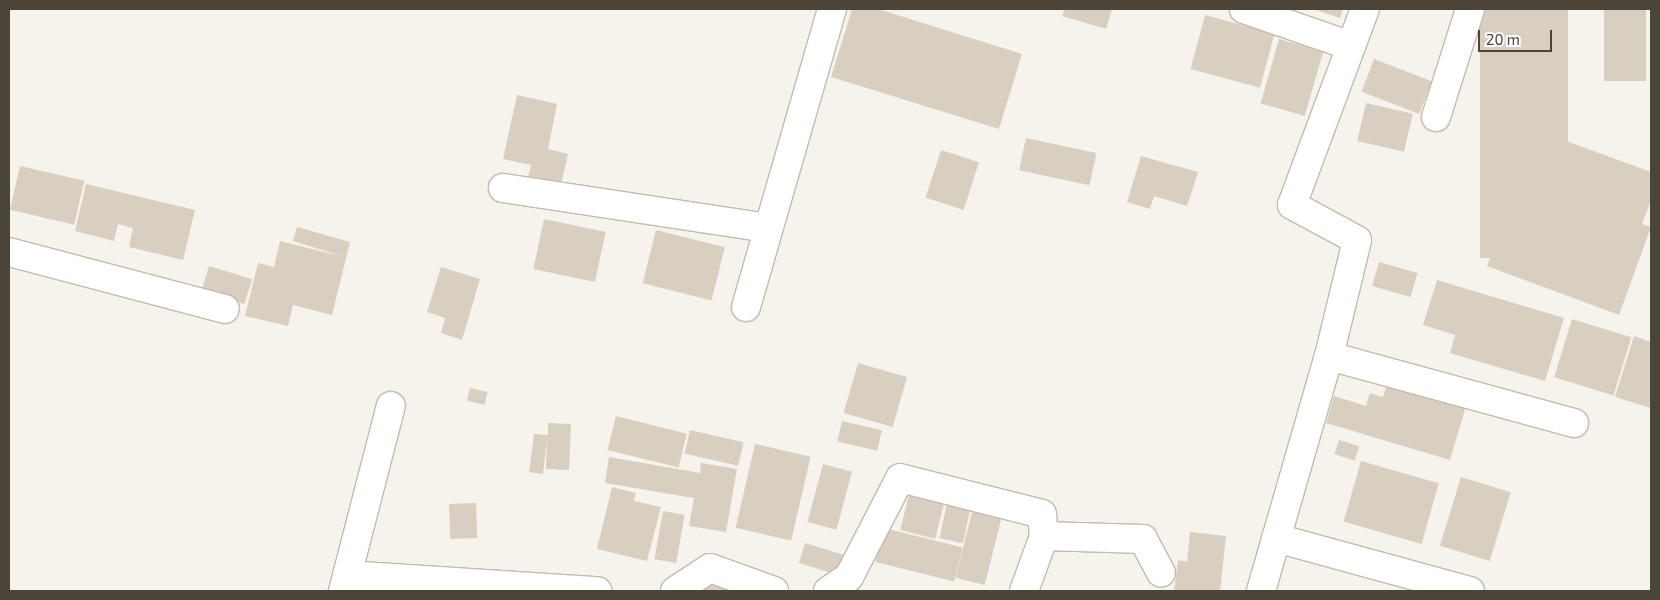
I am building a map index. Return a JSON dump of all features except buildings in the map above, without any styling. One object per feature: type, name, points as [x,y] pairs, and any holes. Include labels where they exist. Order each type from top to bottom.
[{"type":"street","points":[[746,307],[832,9]]},
{"type":"street","points":[[1244,9],[1351,46]]},
{"type":"street","points":[[1261,591],[1329,356],[1357,240],[1292,205],[1365,9]]},
{"type":"street","points":[[1436,117],[1470,9]]},
{"type":"street","points":[[503,188],[768,228]]},
{"type":"street","points":[[9,252],[225,308]]},
{"type":"street","points":[[1329,356],[1574,423]]},
{"type":"street","points":[[390,406],[345,583],[597,591]]},
{"type":"street","points":[[828,591],[849,577],[900,478],[1042,514],[1044,536],[1024,591]]},
{"type":"street","points":[[1044,536],[1144,539],[1161,573]]},
{"type":"street","points":[[1276,538],[1470,591]]},
{"type":"street","points":[[675,591],[710,568],[774,591]]}]
